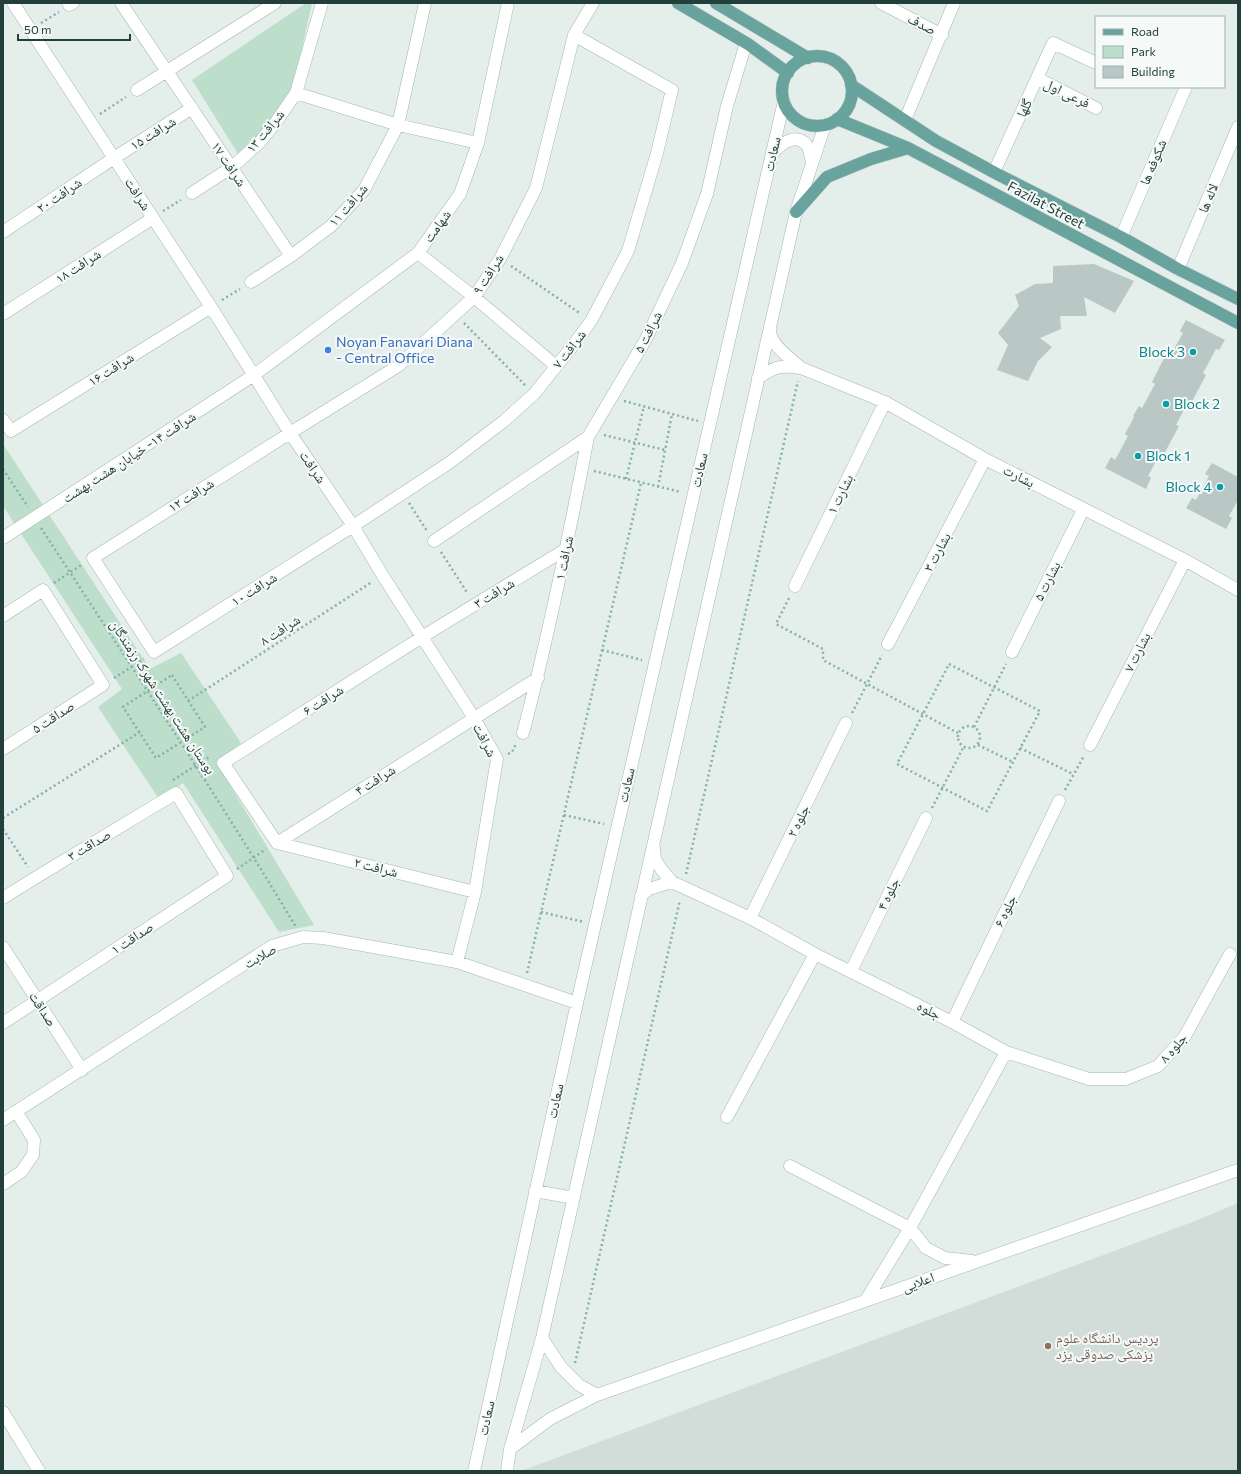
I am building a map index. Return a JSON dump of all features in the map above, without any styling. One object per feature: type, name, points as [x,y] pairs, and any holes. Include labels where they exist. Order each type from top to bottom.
[{"type":"main road","points":[[678,3],[746,43],[788,73]]},
{"type":"main road","points":[[716,3],[808,58]]},
{"type":"main road","points":[[818,56],[837,62],[850,78],[851,97],[848,107],[837,120],[825,125],[814,126],[795,118],[788,110],[784,101],[783,86],[788,73],[793,66],[808,58],[818,56]]},
{"type":"main road","name":"Fazilat Street","points":[[851,85],[936,141],[1121,237],[1178,269],[1238,299]]},
{"type":"main road","name":"Fazilat Street","points":[[837,120],[908,148],[1238,323]]},
{"type":"main road","points":[[796,212],[827,177],[871,159],[908,148]]},
{"type":"main road","points":[[1044,220],[1053,202]]},
{"type":"street","name":"شرافت","points":[[13,3],[211,307],[290,433],[353,526],[383,576],[474,718],[497,759],[475,892],[457,962]]},
{"type":"street","name":"شرافت ۱۷","points":[[121,3],[292,256]]},
{"type":"street","points":[[136,90],[275,3]]},
{"type":"street","name":"شرافت ۱۳","points":[[192,193],[232,167],[259,143],[296,94],[322,3]]},
{"type":"street","name":"شرافت ۱۱","points":[[251,282],[292,256],[331,226],[364,190],[398,125],[425,3]]},
{"type":"street","name":"شهامت","points":[[254,375],[418,253],[460,194],[478,143],[508,3]]},
{"type":"street","name":"شرافت ۹","points":[[290,433],[398,366],[474,298],[500,259],[536,188],[574,35],[592,3]]},
{"type":"street","name":"صدف","points":[[881,3],[942,35]]},
{"type":"street","points":[[905,120],[942,35],[954,3]]},
{"type":"street","name":"شرافت ۷","points":[[353,526],[449,463],[504,421],[534,394],[591,321],[628,251],[657,153],[672,90],[574,35]]},
{"type":"street","name":"شرافت ۵","points":[[434,541],[588,437],[646,339],[682,263],[707,194],[727,106],[746,43]]},
{"type":"street","name":"گلها","points":[[994,172],[1053,43],[1095,63]]},
{"type":"street","name":"فرعی اول","points":[[1037,78],[1096,108]]},
{"type":"street","name":"شکوفه ها","points":[[1121,237],[1186,88]]},
{"type":"street","points":[[296,94],[398,125],[478,143]]},
{"type":"street","name":"سعادت","points":[[474,1471],[576,1003],[784,101]]},
{"type":"street","name":"شرافت ۱۵","points":[[114,158],[192,108]]},
{"type":"street","points":[[507,1471],[510,1449],[542,1338],[796,212],[825,125]]},
{"type":"street","name":"لاله ها","points":[[1178,269],[1238,127]]},
{"type":"street","points":[[772,154],[783,143],[789,140],[797,139],[803,141],[809,149],[812,163]]},
{"type":"street","name":"شرافت ۲۰","points":[[3,232],[114,158]]},
{"type":"street","name":"شرافت ۱۸","points":[[3,314],[153,218]]},
{"type":"street","points":[[418,253],[556,366]]},
{"type":"street","name":"شرافت ۱۶","points":[[3,420],[11,431],[211,307]]},
{"type":"street","points":[[772,320],[770,333],[780,350],[801,368]]},
{"type":"street","points":[[758,378],[771,370],[785,366],[801,368]]},
{"type":"street","name":"بشارت","points":[[801,368],[886,402],[985,459],[1237,587]]},
{"type":"street","name":"شرافت ۱۴- خیابان هشت بهشت","points":[[3,538],[254,375]]},
{"type":"street","name":"بشارت ۱","points":[[795,586],[886,402]]},
{"type":"street","name":"شرافت ۱۲","points":[[93,558],[290,433]]},
{"type":"street","name":"شرافت ۱","points":[[523,733],[538,678],[566,549],[588,437]]},
{"type":"street","name":"بشارت ۳","points":[[888,644],[985,459]]},
{"type":"street","name":"بشارت ۵","points":[[1012,652],[1083,510]]},
{"type":"street","name":"شرافت ۱۰","points":[[154,652],[353,526]]},
{"type":"street","name":"شرافت ۳","points":[[422,637],[566,549]]},
{"type":"street","points":[[93,558],[154,652]]},
{"type":"street","name":"بشارت ۷","points":[[1090,745],[1184,560]]},
{"type":"street","points":[[3,616],[43,590],[104,685]]},
{"type":"street","name":"شرافت ۶","points":[[223,763],[422,637]]},
{"type":"street","points":[[474,718],[538,678]]},
{"type":"street","name":"صداقت ۵","points":[[3,749],[104,685]]},
{"type":"street","name":"شرافت ۴","points":[[277,843],[474,718]]},
{"type":"street","name":"جلوه ۲","points":[[750,918],[846,723]]},
{"type":"street","points":[[223,763],[277,843]]},
{"type":"street","points":[[176,793],[227,876]]},
{"type":"street","name":"صداقت ۳","points":[[3,898],[176,793]]},
{"type":"street","name":"جلوه ۶","points":[[952,1022],[1059,801]]},
{"type":"street","name":"جلوه ۴","points":[[851,971],[926,818]]},
{"type":"street","name":"شرافت ۲","points":[[277,843],[475,892]]},
{"type":"street","points":[[642,896],[649,889],[672,882],[660,869],[655,859],[654,843]]},
{"type":"street","name":"صداقت ۱","points":[[3,1022],[227,876]]},
{"type":"street","name":"جلوه","points":[[672,882],[750,918],[815,954],[952,1022],[1006,1052]]},
{"type":"street","name":"صلابت","points":[[3,1120],[272,946],[303,937],[324,938],[457,962],[576,1003]]},
{"type":"street","name":"صداقت","points":[[3,947],[82,1070]]},
{"type":"street","points":[[727,1117],[815,954]]},
{"type":"street","name":"جلوه ۸","points":[[1006,1052],[1088,1079],[1126,1080],[1158,1066],[1186,1036],[1230,954]]},
{"type":"street","points":[[866,1300],[910,1228],[1006,1052]]},
{"type":"street","points":[[3,1184],[21,1172],[33,1155],[34,1140],[16,1111]]},
{"type":"street","points":[[790,1166],[910,1228],[926,1248],[945,1258],[975,1261]]},
{"type":"street","name":"اعلایی","points":[[510,1449],[550,1419],[597,1395],[975,1261],[1238,1170]]},
{"type":"street","points":[[535,1191],[574,1198]]},
{"type":"street","points":[[542,1338],[561,1367],[580,1385],[597,1395]]},
{"type":"street","points":[[3,1413],[39,1471]]},
{"type":"path","points":[[30,30],[71,4]]},
{"type":"path","points":[[90,120],[136,90]]},
{"type":"path","points":[[153,218],[192,193]]},
{"type":"path","points":[[500,259],[591,321]]},
{"type":"path","points":[[211,307],[251,282]]},
{"type":"path","points":[[456,315],[534,394]]},
{"type":"path","points":[[612,397],[709,424]]},
{"type":"path","points":[[626,479],[644,406]]},
{"type":"path","points":[[658,487],[672,414]]},
{"type":"path","points":[[588,437],[601,434],[666,450]]},
{"type":"path","name":"بوستان هشت بهشت شهرک رزمندگان","points":[[3,469],[133,667],[254,856],[303,937]]},
{"type":"path","points":[[582,469],[693,495]]},
{"type":"path","points":[[524,985],[641,482]]},
{"type":"path","points":[[43,590],[93,558]]},
{"type":"path","name":"شرافت ۸","points":[[188,701],[383,576]]},
{"type":"path","points":[[795,586],[776,624],[823,649],[823,660],[922,715],[958,733]]},
{"type":"path","points":[[846,723],[888,644]]},
{"type":"path","points":[[602,650],[655,663]]},
{"type":"path","points":[[104,685],[154,652]]},
{"type":"path","points":[[974,727],[1012,652]]},
{"type":"path","points":[[949,664],[1040,711],[987,811],[897,764],[922,715],[949,664]]},
{"type":"path","points":[[172,675],[205,727],[156,758],[123,707],[148,691],[172,675]]},
{"type":"path","points":[[963,727],[974,727],[978,730],[981,737],[978,745],[971,749],[963,748],[958,741],[958,733],[963,727]]},
{"type":"path","points":[[3,818],[140,732]]},
{"type":"path","points":[[497,759],[512,752],[523,733]]},
{"type":"path","points":[[978,745],[1013,762]]},
{"type":"path","points":[[1059,801],[1090,745]]},
{"type":"path","points":[[926,818],[963,748]]},
{"type":"path","points":[[1020,748],[1074,774]]},
{"type":"path","points":[[176,793],[172,781],[214,754],[223,763]]},
{"type":"path","points":[[564,815],[617,827]]},
{"type":"path","points":[[3,829],[35,878]]},
{"type":"path","points":[[227,876],[254,856],[277,843]]},
{"type":"path","points":[[541,912],[594,925]]},
{"type":"shaded area","name":"پردیس دانشگاه علوم پزشکی صدوقی یزد","points":[[1238,1203],[1238,1471],[521,1471],[1195,1221]]},
{"type":"green space","points":[[306,3],[312,3],[293,89],[243,162],[192,80]]},
{"type":"green space","points":[[3,444],[150,669],[181,653],[241,743],[216,762],[314,925],[279,932],[183,783],[159,799],[98,707],[122,689],[3,506]]},
{"type":"building","points":[[1094,264],[1134,281],[1115,313],[1084,297],[1087,316],[1060,316],[1061,329],[1040,338],[1052,347],[1038,361],[1028,381],[997,370],[1008,345],[998,333],[1019,306],[1015,295],[1035,284],[1053,283],[1053,266]]},
{"type":"building","points":[[1186,320],[1225,340],[1219,350],[1216,349],[1203,373],[1206,375],[1192,402],[1189,400],[1176,425],[1179,426],[1164,454],[1161,452],[1148,476],[1151,478],[1146,489],[1105,468],[1111,457],[1115,460],[1128,436],[1125,434],[1134,417],[1133,416],[1139,406],[1142,408],[1155,384],[1152,382],[1166,354],[1170,356],[1183,333],[1180,331]]},
{"type":"building","name":"Block 4","points":[[1212,463],[1238,477],[1238,500],[1229,516],[1232,518],[1226,529],[1186,508],[1192,498],[1196,500],[1209,476],[1205,474]]},
{"type":"place","name":"Noyan Fanavari Diana - Central Office","points":[[328,350]]},
{"type":"place","name":"Block 3","points":[[1193,352]]},
{"type":"place","name":"Block 2","points":[[1166,404]]},
{"type":"place","name":"Block 1","points":[[1138,456]]},
{"type":"place","name":"Block 4","points":[[1220,487]]},
{"type":"place","name":"پردیس دانشگاه علوم پزشکی صدوقی یزد","points":[[1048,1346]]}]
